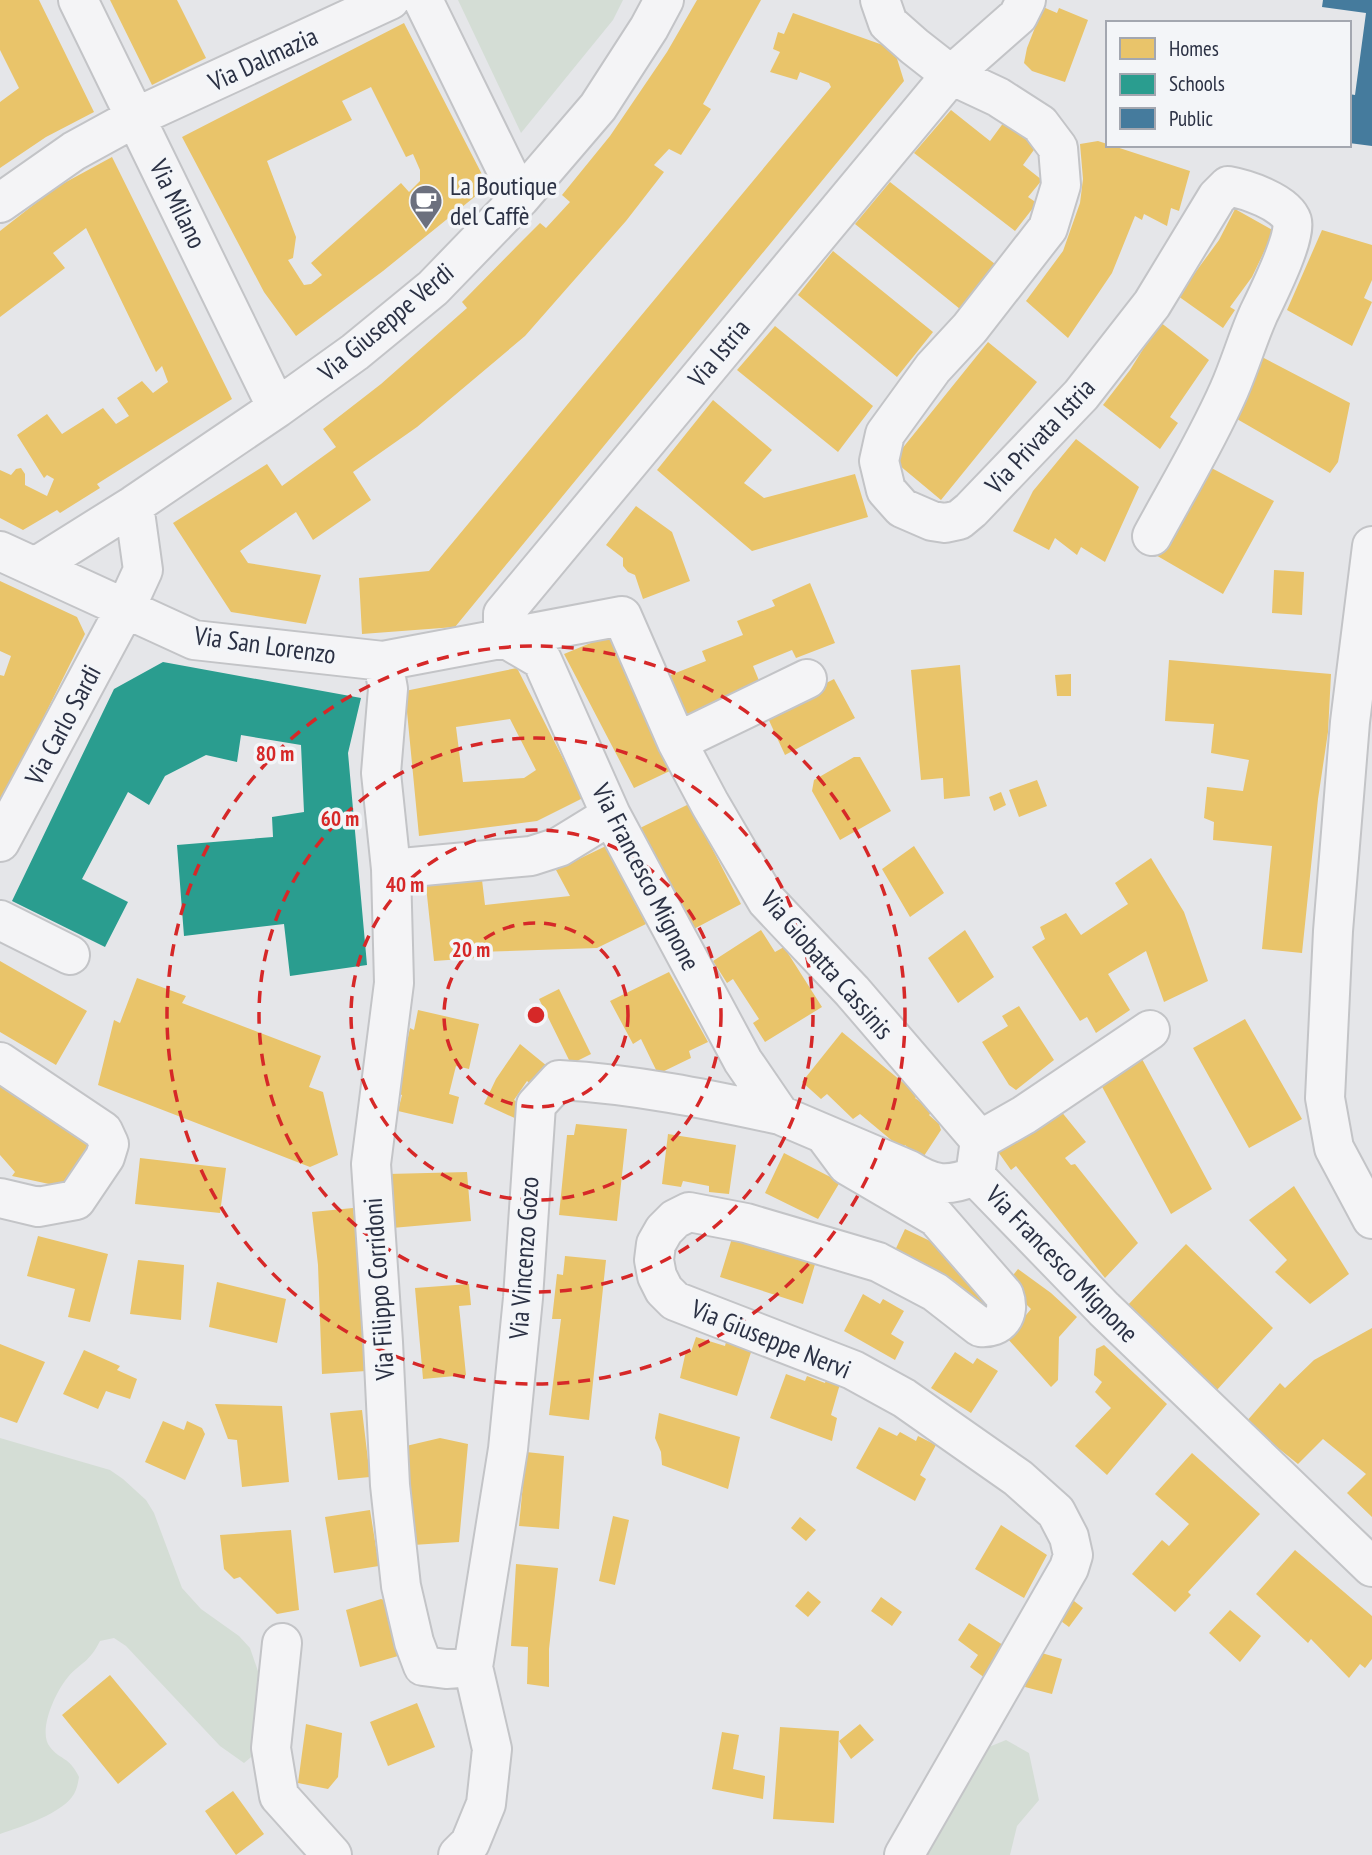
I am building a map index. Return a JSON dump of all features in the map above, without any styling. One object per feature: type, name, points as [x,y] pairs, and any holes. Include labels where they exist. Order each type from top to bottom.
[{"type":"street","name":"Via Milano","points":[[78,0],[277,408]]},
{"type":"street","name":"Via Dalmazia","points":[[0,203],[74,150],[136,117],[390,0]]},
{"type":"street","points":[[423,0],[520,198]]},
{"type":"street","name":"Via Giuseppe Verdi","points":[[35,567],[134,505],[277,408],[355,352],[433,288],[520,198],[598,107],[664,0]]},
{"type":"street","points":[[880,0],[888,23],[951,75]]},
{"type":"street","name":"Via Istria","points":[[503,637],[503,614],[951,75],[1018,16],[1026,0]]},
{"type":"street","name":"Via Privata Istria","points":[[951,75],[998,97],[1040,124],[1058,148],[1061,185],[1048,228],[970,328],[933,368],[885,434],[879,461],[886,490],[902,508],[932,521],[945,523],[959,520],[1081,395],[1152,303],[1217,197],[1228,186],[1259,195],[1285,210],[1292,220],[1292,232],[1281,264],[1228,391],[1152,536]]},
{"type":"street","name":"Via Carlo Sardi","points":[[0,842],[126,607],[143,570],[134,505]]},
{"type":"street","points":[[1372,546],[1364,666],[1333,930],[1325,1098],[1334,1148],[1372,1219]]},
{"type":"street","name":"Via San Lorenzo","points":[[0,551],[194,640],[383,661],[622,616]]},
{"type":"street","name":"Via Giobatta Cassinis","points":[[622,616],[677,742],[767,901],[852,991],[978,1158]]},
{"type":"street","name":"Via Francesco Mignone","points":[[503,637],[542,660],[611,815],[743,1061],[780,1115],[909,1170],[928,1182],[957,1184],[978,1158],[1024,1115],[1150,1030]]},
{"type":"street","name":"Via Filippo Corridoni","points":[[383,661],[388,689],[381,773],[391,869],[394,983],[371,1164],[390,1485],[401,1587],[414,1642],[423,1666],[446,1669],[473,1667]]},
{"type":"street","points":[[677,742],[807,679]]},
{"type":"street","points":[[391,869],[531,856],[559,847],[611,815]]},
{"type":"street","points":[[0,920],[69,956]]},
{"type":"street","points":[[0,1062],[103,1131],[109,1144],[105,1157],[76,1200],[38,1207],[0,1198]]},
{"type":"street","name":"Via Vincenzo Gozo","points":[[473,1667],[508,1449],[523,1298],[536,1105],[559,1080],[664,1092],[780,1115]]},
{"type":"street","name":"Via Giuseppe Nervi","points":[[824,1134],[847,1165],[936,1217],[1004,1295],[1007,1309],[1001,1322],[995,1326],[980,1327],[935,1292],[878,1262],[746,1223],[688,1212],[675,1219],[664,1230],[656,1244],[654,1260],[657,1276],[664,1290],[675,1301],[853,1370],[904,1398],[1018,1478],[1056,1512],[1069,1537],[1073,1555],[1069,1568],[904,1855]]},
{"type":"street","name":"Via Francesco Mignone","points":[[978,1158],[1104,1309],[1372,1567]]},
{"type":"street","points":[[282,1643],[271,1748],[279,1796],[332,1855]]},
{"type":"street","points":[[458,1855],[470,1843],[486,1804],[492,1749],[473,1667]]},
{"type":"shaded area","points":[[458,0],[623,0],[613,20],[521,133]]},
{"type":"shaded area","points":[[0,1438],[110,1470],[146,1500],[154,1513],[182,1588],[201,1609],[239,1636],[250,1648],[260,1677],[256,1753],[244,1763],[220,1746],[126,1646],[114,1638],[100,1641],[88,1658],[63,1683],[47,1722],[47,1740],[50,1747],[72,1765],[79,1777],[75,1792],[69,1801],[51,1813],[0,1834]]},
{"type":"shaded area","points":[[1006,1740],[1029,1753],[1039,1800],[1017,1826],[1010,1855],[922,1855],[966,1787],[984,1749]]},
{"type":"building: Homes","points":[[0,0],[39,0],[94,112],[46,137],[0,168],[0,102],[19,88],[0,50]]},
{"type":"building: Homes","points":[[110,0],[177,0],[206,58],[152,85]]},
{"type":"building: Homes","points":[[697,0],[761,0],[703,104],[711,109],[681,155],[669,149],[654,165],[664,172],[626,221],[525,336],[417,427],[353,472],[371,500],[313,540],[296,512],[240,551],[248,563],[321,575],[306,624],[231,612],[173,523],[267,464],[282,486],[336,447],[323,429],[381,384],[467,308],[462,302],[540,223],[546,228],[570,202],[562,195],[610,136],[667,52]]},
{"type":"building: Homes","points":[[1043,7],[1057,13],[1059,8],[1088,20],[1065,82],[1032,71],[1024,63]]},
{"type":"building: Homes","points":[[793,13],[894,49],[904,81],[455,627],[362,634],[359,578],[429,571],[831,87],[829,83],[800,72],[797,80],[770,72],[780,52],[773,49],[778,32],[784,34]]},
{"type":"building: Homes","points":[[404,23],[488,186],[383,271],[296,336],[264,292],[182,137]],"holes":[[[371,87],[406,157],[413,154],[420,170],[420,181],[409,192],[401,183],[311,263],[322,275],[311,284],[304,285],[288,260],[293,258],[296,237],[267,161],[352,120],[342,101]]]},
{"type":"building: Homes","points":[[951,110],[990,141],[1004,122],[1036,147],[1023,165],[1042,180],[1028,197],[1037,203],[1015,231],[914,153]]},
{"type":"building: Homes","points":[[1098,141],[1106,144],[1106,147],[1116,147],[1190,171],[1179,211],[1171,208],[1167,226],[1144,214],[1142,220],[1135,216],[1112,273],[1068,338],[1026,301],[1063,251],[1080,203],[1083,179],[1080,144]]},
{"type":"building: Homes","points":[[112,157],[232,399],[97,484],[100,488],[60,513],[57,510],[23,530],[0,518],[0,470],[11,475],[21,468],[25,474],[25,485],[47,496],[54,479],[47,475],[44,478],[17,435],[47,414],[62,434],[103,408],[116,424],[129,416],[117,398],[142,381],[153,393],[168,382],[162,366],[156,372],[86,228],[53,253],[65,268],[0,317],[0,231],[55,188]]},
{"type":"building: Homes","points":[[890,182],[995,264],[960,309],[855,224]]},
{"type":"building: Homes","points":[[1235,209],[1274,231],[1252,277],[1230,307],[1235,310],[1223,328],[1178,296],[1219,240]]},
{"type":"building: Homes","points":[[1322,230],[1372,245],[1372,280],[1364,298],[1372,302],[1352,346],[1287,310]]},
{"type":"building: Homes","points":[[833,251],[933,332],[897,377],[798,295]]},
{"type":"building: Homes","points":[[1160,322],[1209,360],[1170,417],[1178,423],[1160,449],[1103,405],[1130,370]]},
{"type":"building: Homes","points":[[775,326],[873,406],[838,452],[737,370]]},
{"type":"building: Homes","points":[[988,342],[1037,382],[941,500],[893,460]]},
{"type":"building: Homes","points":[[1262,357],[1350,403],[1338,462],[1330,473],[1230,415]]},
{"type":"building: Homes","points":[[713,400],[772,450],[744,483],[764,498],[855,474],[868,517],[752,551],[657,470]]},
{"type":"building: Homes","points":[[1076,439],[1139,487],[1105,562],[1081,547],[1077,555],[1055,538],[1049,550],[1013,531],[1033,491]]},
{"type":"building: Homes","points":[[1202,463],[1274,501],[1223,594],[1154,554]]},
{"type":"building: Homes","points":[[636,506],[672,532],[690,581],[643,599],[635,575],[623,566],[623,558],[606,545]]},
{"type":"building: Homes","points":[[1274,570],[1304,572],[1302,615],[1272,613]]},
{"type":"building: Homes","points":[[0,581],[77,617],[85,634],[0,805],[0,675],[4,676],[11,656],[0,651]]},
{"type":"building: Homes","points":[[810,583],[835,643],[796,658],[792,650],[753,666],[760,683],[723,698],[727,705],[687,721],[668,676],[706,661],[702,651],[743,635],[737,621],[775,606],[772,600]]},
{"type":"building: Homes","points":[[622,630],[674,769],[634,788],[564,654]]},
{"type":"building: Homes","points":[[1169,660],[1331,674],[1328,732],[1318,799],[1302,953],[1262,949],[1272,846],[1213,840],[1214,822],[1204,818],[1207,787],[1243,791],[1249,760],[1211,753],[1214,724],[1165,721]]},
{"type":"building: Homes","points":[[960,665],[970,796],[944,799],[943,778],[921,780],[911,670]]},
{"type":"building: Homes","points":[[517,668],[583,798],[537,821],[419,836],[405,691]],"holes":[[[510,719],[536,770],[524,778],[463,782],[456,727]]]},
{"type":"building: Homes","points":[[1071,674],[1071,696],[1057,696],[1055,675]]},
{"type":"building: Homes","points":[[834,679],[855,718],[785,755],[766,714]]},
{"type":"building: Homes","points":[[854,757],[860,757],[891,811],[840,840],[812,791],[814,780]]},
{"type":"building: Homes","points":[[1037,780],[1047,806],[1019,817],[1009,790]]},
{"type":"building: Homes","points":[[1001,792],[1006,805],[994,811],[989,797]]},
{"type":"building: Homes","points":[[689,804],[741,904],[692,930],[640,828]]},
{"type":"building: Homes","points":[[606,846],[646,924],[597,948],[476,952],[476,958],[434,961],[426,886],[482,880],[485,905],[570,896],[556,870]]},
{"type":"building: Homes","points":[[914,846],[944,893],[910,917],[882,869]]},
{"type":"building: Homes","points":[[1151,858],[1184,912],[1208,981],[1164,1002],[1146,951],[1108,974],[1130,1010],[1096,1033],[1087,1017],[1080,1021],[1032,947],[1045,939],[1040,927],[1066,913],[1081,935],[1128,904],[1115,883]]},
{"type":"building: Homes","points":[[761,930],[775,952],[784,947],[822,1007],[765,1042],[753,1023],[759,1019],[733,979],[727,983],[713,961]]},
{"type":"building: Homes","points":[[965,930],[994,977],[958,1003],[928,958]]},
{"type":"building: Homes","points":[[0,961],[87,1011],[56,1065],[0,1032]]},
{"type":"building: Homes","points":[[669,972],[708,1042],[689,1051],[691,1058],[658,1074],[641,1039],[633,1044],[610,1001]]},
{"type":"building: Homes","points":[[137,978],[186,996],[182,1003],[321,1056],[309,1087],[323,1092],[338,1155],[310,1167],[98,1085],[114,1020],[120,1023]]},
{"type":"building: Homes","points":[[559,989],[591,1054],[571,1064],[539,999]]},
{"type":"building: Homes","points":[[1019,1006],[1054,1060],[1016,1090],[1009,1085],[982,1042],[1008,1026],[1002,1016]]},
{"type":"building: Homes","points":[[418,1010],[479,1024],[469,1069],[456,1066],[449,1094],[459,1097],[453,1124],[398,1111],[402,1095],[396,1093],[410,1028],[414,1030]]},
{"type":"building: Homes","points":[[1245,1019],[1302,1119],[1249,1148],[1193,1048]]},
{"type":"building: Homes","points":[[842,1032],[918,1095],[915,1098],[933,1111],[929,1115],[939,1124],[941,1130],[922,1159],[905,1145],[902,1149],[860,1114],[853,1119],[827,1094],[821,1099],[802,1082]]},
{"type":"building: Homes","points":[[520,1044],[547,1066],[533,1086],[527,1081],[514,1100],[525,1107],[519,1120],[484,1104],[496,1079]]},
{"type":"building: Homes","points":[[1142,1059],[1212,1189],[1171,1214],[1100,1083]]},
{"type":"building: Homes","points":[[0,1083],[93,1148],[77,1190],[12,1176],[15,1172],[0,1155]]},
{"type":"building: Homes","points":[[1056,1105],[1086,1142],[1065,1158],[1071,1165],[1075,1164],[1138,1243],[1105,1278],[1016,1166],[1011,1170],[994,1146]]},
{"type":"building: Homes","points":[[576,1124],[627,1129],[617,1221],[559,1215],[567,1135],[574,1135]]},
{"type":"building: Homes","points":[[668,1134],[736,1145],[729,1194],[709,1192],[709,1186],[683,1181],[681,1187],[662,1184]]},
{"type":"building: Homes","points":[[784,1153],[840,1182],[818,1219],[765,1193]]},
{"type":"building: Homes","points":[[140,1158],[226,1168],[220,1213],[135,1204]]},
{"type":"building: Homes","points":[[467,1172],[471,1221],[392,1228],[388,1174]]},
{"type":"building: Homes","points":[[1294,1186],[1349,1274],[1310,1304],[1275,1272],[1287,1260],[1249,1220]]},
{"type":"building: Homes","points":[[353,1208],[366,1371],[322,1374],[318,1265],[312,1212]]},
{"type":"building: Homes","points":[[905,1229],[949,1250],[995,1302],[982,1317],[891,1259]]},
{"type":"building: Homes","points":[[733,1235],[816,1261],[803,1304],[720,1277]]},
{"type":"building: Homes","points":[[38,1236],[108,1254],[90,1322],[68,1317],[75,1289],[27,1276]]},
{"type":"building: Homes","points":[[1186,1244],[1273,1328],[1216,1391],[1126,1307]]},
{"type":"building: Homes","points":[[565,1256],[606,1260],[589,1420],[549,1415],[561,1319],[552,1319],[557,1274],[563,1275]]},
{"type":"building: Homes","points":[[138,1260],[184,1265],[181,1320],[130,1314]]},
{"type":"building: Homes","points":[[1018,1269],[1051,1293],[1077,1317],[1059,1337],[1058,1380],[1051,1387],[1007,1338],[1031,1309],[1006,1284]]},
{"type":"building: Homes","points":[[217,1282],[286,1299],[277,1343],[209,1327]]},
{"type":"building: Homes","points":[[469,1284],[471,1305],[459,1306],[466,1375],[423,1379],[415,1288]]},
{"type":"building: Homes","points":[[863,1294],[880,1304],[883,1299],[904,1311],[891,1334],[904,1342],[895,1360],[844,1331]]},
{"type":"building: Homes","points":[[1372,1328],[1372,1517],[1347,1493],[1366,1474],[1323,1439],[1298,1464],[1246,1422],[1280,1383],[1285,1388],[1314,1360]]},
{"type":"building: Homes","points":[[696,1337],[725,1346],[727,1338],[753,1346],[737,1396],[680,1378],[686,1351],[691,1352]]},
{"type":"building: Homes","points":[[0,1344],[45,1362],[17,1423],[0,1417]]},
{"type":"building: Homes","points":[[1104,1345],[1167,1404],[1107,1475],[1075,1446],[1111,1408],[1095,1392],[1102,1382],[1094,1375],[1096,1349]]},
{"type":"building: Homes","points":[[84,1350],[120,1366],[117,1370],[137,1379],[130,1399],[106,1391],[98,1409],[63,1394]]},
{"type":"building: Homes","points":[[955,1352],[973,1364],[977,1358],[998,1371],[971,1413],[931,1388]]},
{"type":"building: Homes","points":[[786,1374],[805,1381],[807,1376],[825,1383],[826,1380],[840,1384],[831,1415],[837,1418],[832,1441],[770,1418]]},
{"type":"building: Homes","points":[[215,1404],[282,1406],[289,1482],[242,1487],[237,1440],[228,1439]]},
{"type":"building: Homes","points":[[362,1410],[370,1477],[338,1480],[330,1413]]},
{"type":"building: Homes","points":[[659,1413],[740,1437],[728,1489],[662,1465],[661,1452],[655,1438]]},
{"type":"building: Homes","points":[[163,1421],[184,1430],[187,1421],[202,1428],[205,1434],[185,1480],[145,1462]]},
{"type":"building: Homes","points":[[879,1427],[897,1436],[900,1432],[916,1441],[918,1436],[936,1445],[920,1475],[926,1479],[915,1501],[856,1468]]},
{"type":"building: Homes","points":[[440,1438],[468,1444],[459,1542],[413,1545],[406,1446]]},
{"type":"building: Homes","points":[[526,1452],[564,1456],[559,1529],[519,1526]]},
{"type":"building: Homes","points":[[1192,1453],[1260,1514],[1188,1592],[1191,1595],[1175,1612],[1132,1574],[1162,1540],[1169,1546],[1189,1524],[1155,1494]]},
{"type":"building: Homes","points":[[370,1510],[379,1566],[334,1573],[325,1517]]},
{"type":"building: Homes","points":[[613,1516],[629,1520],[615,1585],[599,1581]]},
{"type":"building: Homes","points":[[800,1517],[816,1530],[806,1541],[791,1528]]},
{"type":"building: Homes","points":[[1001,1525],[1047,1555],[1024,1598],[975,1569]]},
{"type":"building: Homes","points":[[291,1530],[299,1610],[277,1614],[240,1577],[234,1579],[224,1569],[220,1535]]},
{"type":"building: Homes","points":[[1295,1550],[1372,1616],[1372,1659],[1365,1668],[1360,1664],[1349,1678],[1311,1639],[1308,1643],[1256,1594]]},
{"type":"building: Homes","points":[[516,1564],[558,1568],[549,1649],[549,1687],[527,1684],[528,1647],[511,1646]]},
{"type":"building: Homes","points":[[808,1591],[821,1602],[808,1617],[795,1606]]},
{"type":"building: Homes","points":[[1065,1594],[1083,1608],[1069,1627],[1050,1613]]},
{"type":"building: Homes","points":[[881,1597],[902,1612],[892,1626],[871,1611]]},
{"type":"building: Homes","points":[[381,1599],[391,1602],[404,1647],[398,1656],[360,1667],[346,1610]]},
{"type":"building: Homes","points":[[1230,1610],[1261,1636],[1240,1662],[1209,1633]]},
{"type":"building: Homes","points":[[969,1623],[1006,1647],[985,1678],[970,1667],[978,1655],[958,1640]]},
{"type":"building: Homes","points":[[1035,1651],[1062,1659],[1052,1694],[1025,1687]]},
{"type":"building: Homes","points":[[110,1675],[167,1744],[118,1784],[62,1715]]},
{"type":"building: Homes","points":[[417,1703],[435,1747],[388,1766],[370,1722]]},
{"type":"building: Homes","points":[[306,1724],[342,1733],[338,1777],[328,1789],[298,1783]]},
{"type":"building: Homes","points":[[860,1724],[874,1740],[851,1759],[839,1741]]},
{"type":"building: Homes","points":[[780,1727],[839,1731],[834,1823],[773,1819]]},
{"type":"building: Homes","points":[[722,1732],[739,1735],[733,1769],[765,1776],[763,1799],[712,1789]]},
{"type":"building: Homes","points":[[233,1791],[264,1834],[236,1855],[205,1811]]},
{"type":"building: Schools","points":[[163,662],[361,698],[348,753],[367,965],[290,976],[284,924],[184,936],[177,845],[273,837],[272,817],[304,812],[301,745],[241,735],[237,762],[206,755],[165,776],[149,805],[128,792],[82,879],[128,902],[105,947],[12,901],[114,689]]},
{"type":"building: Public","points":[[1323,0],[1372,0],[1372,146],[1351,143],[1351,94],[1355,95],[1366,13],[1322,7]]},
{"type":"place","name":"La Boutique del Caffè","points":[[426,231]]}]
